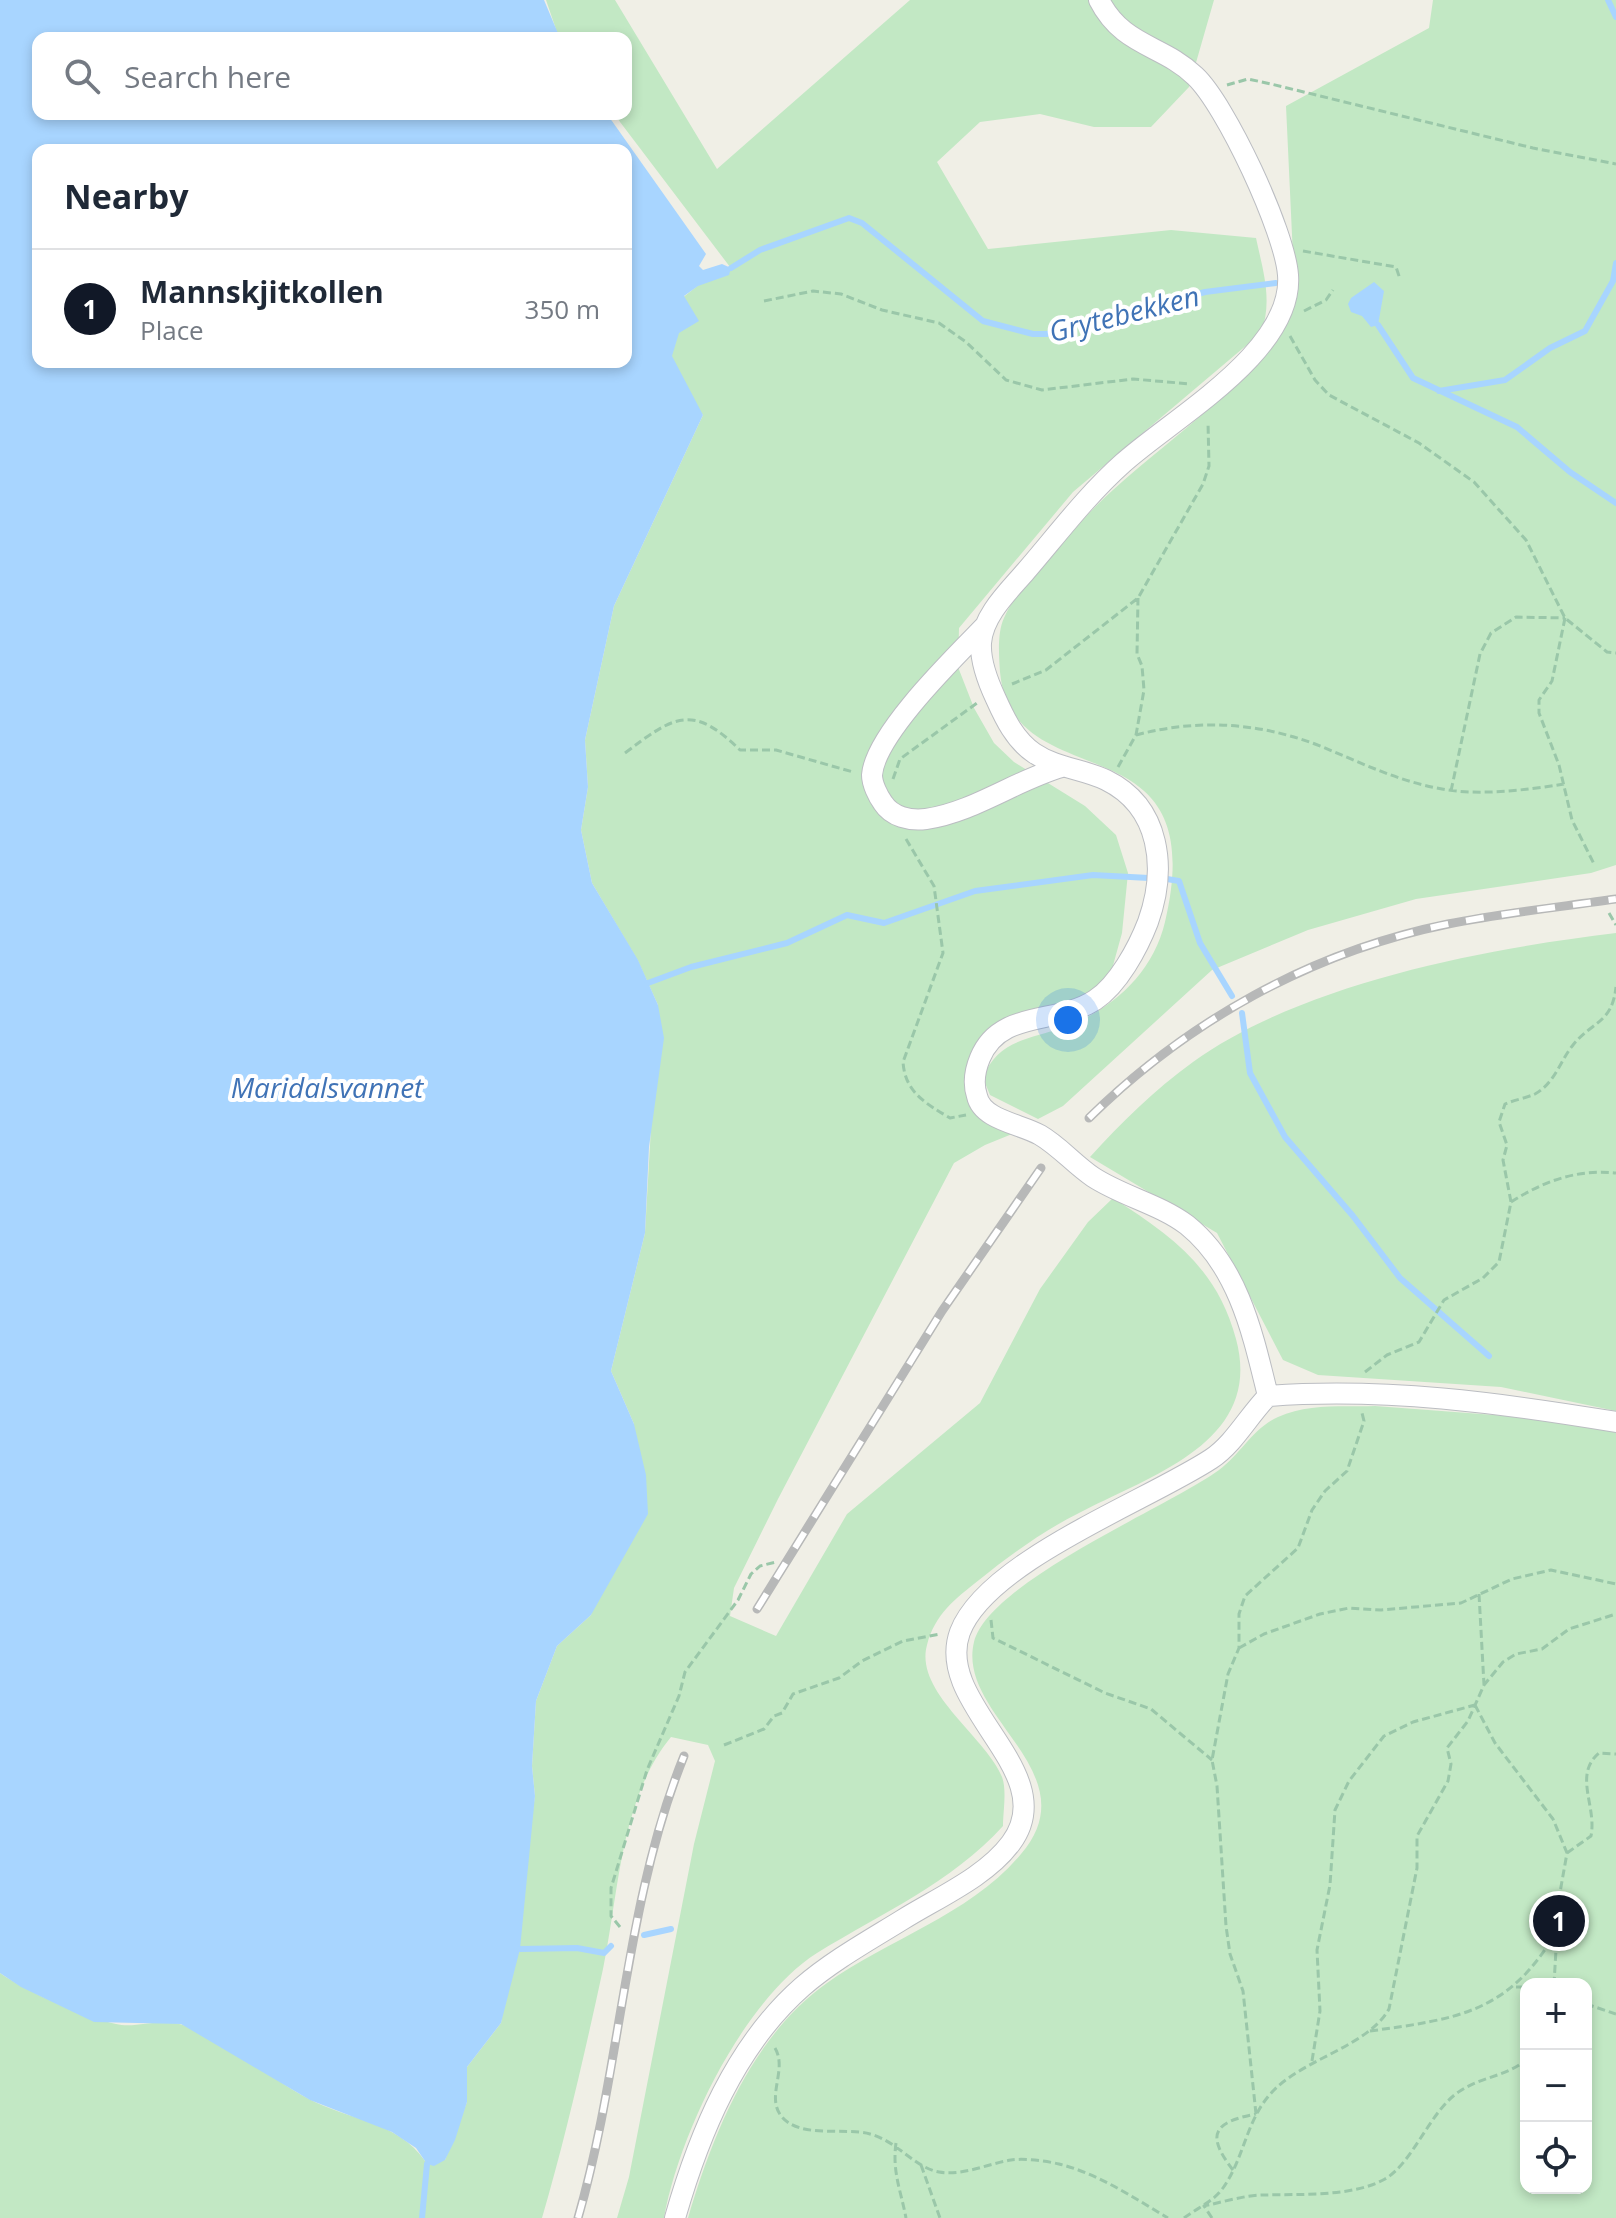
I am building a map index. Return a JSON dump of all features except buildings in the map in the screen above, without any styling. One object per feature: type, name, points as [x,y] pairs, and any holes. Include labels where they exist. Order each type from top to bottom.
[{"type":"lane","points":[[1062,767],[1034,775],[951,813],[923,819],[898,817],[884,807],[872,777],[876,759],[918,696],[985,626],[1002,598],[1122,464],[1207,395],[1270,334],[1290,307],[1289,278],[1283,254],[1236,141],[1208,90],[1186,69],[1137,43],[1115,25],[1099,0]]},
{"type":"lane","points":[[985,626],[981,642],[983,663],[993,694],[1016,737],[1034,753],[1062,767],[1107,781],[1137,801],[1152,832],[1158,873],[1145,930],[1113,984],[1096,999],[1069,1011],[1013,1024],[988,1044],[975,1078],[976,1094],[985,1111],[1042,1136],[1092,1176],[1185,1224],[1216,1256],[1242,1303],[1268,1396]]},
{"type":"lane","points":[[675,2218],[719,2098],[735,2068],[759,2036],[804,1986],[994,1860],[1017,1832],[1022,1814],[1020,1784],[1008,1757],[970,1700],[958,1659],[959,1636],[976,1606],[1038,1555],[1213,1458],[1268,1396],[1356,1393],[1449,1399],[1616,1422]]},
{"type":"path","points":[[1208,90],[1248,79],[1533,148],[1616,164]]},
{"type":"path","points":[[1283,254],[1301,251],[1362,260],[1374,266],[1396,267],[1400,279]]},
{"type":"path","points":[[1333,290],[1326,300],[1290,307],[1290,336],[1315,380],[1329,395],[1419,443],[1474,482],[1526,540],[1565,618],[1607,652],[1616,653]]},
{"type":"path","points":[[625,753],[658,729],[687,718],[715,725],[740,750],[776,750],[891,783],[900,759],[962,711],[1046,670],[1138,598],[1203,484],[1210,438],[1207,388],[1200,384],[1148,380],[1042,390],[1006,380],[966,342],[939,323],[882,310],[841,294],[813,291],[764,301]]},
{"type":"path","points":[[1107,781],[1136,735],[1144,690],[1142,666],[1137,654],[1138,598]]},
{"type":"path","points":[[1451,791],[1480,654],[1491,633],[1516,617],[1565,618]]},
{"type":"path","points":[[1565,618],[1552,681],[1539,700],[1539,713],[1564,784],[1572,820],[1594,864]]},
{"type":"path","points":[[1136,735],[1174,725],[1214,723],[1250,726],[1314,744],[1378,773],[1451,791],[1564,784]]},
{"type":"path","points":[[898,817],[908,844],[934,886],[943,953],[903,1062],[904,1077],[911,1090],[926,1104],[950,1118],[985,1111]]},
{"type":"path","points":[[1609,913],[1616,925]]},
{"type":"path","points":[[1256,2114],[1243,1991],[1230,1954],[1226,1926],[1217,1786],[1212,1760],[1228,1674],[1239,1648],[1239,1614],[1245,1596],[1298,1548],[1312,1510],[1325,1491],[1347,1471],[1364,1421],[1356,1393],[1365,1373],[1374,1363],[1419,1342],[1444,1300],[1483,1278],[1499,1262],[1511,1202],[1503,1160],[1507,1145],[1499,1122],[1505,1104],[1536,1094],[1562,1067],[1570,1048],[1599,1025],[1614,1004],[1616,987]]},
{"type":"path","points":[[1511,1202],[1535,1186],[1563,1177],[1589,1170],[1616,1173]]},
{"type":"path","points":[[620,1927],[611,1916],[611,1888],[647,1770],[682,1688],[685,1672],[738,1600],[751,1574],[760,1566],[776,1562]]},
{"type":"path","points":[[1239,1648],[1264,1634],[1320,1614],[1349,1608],[1435,1607],[1461,1603],[1512,1579],[1551,1570],[1616,1584]]},
{"type":"path","points":[[1479,1594],[1484,1685]]},
{"type":"path","points":[[976,1606],[992,1621],[993,1638],[1105,1693],[1151,1709],[1212,1760]]},
{"type":"path","points":[[1184,2218],[1204,2206],[1222,2189],[1256,2114],[1273,2092],[1312,2061],[1369,2031],[1382,2021],[1389,2009],[1413,1889],[1417,1836],[1448,1781],[1451,1764],[1447,1748],[1484,1685],[1503,1662],[1516,1654],[1542,1649],[1569,1629],[1616,1614]]},
{"type":"path","points":[[724,1745],[764,1729],[774,1716],[782,1713],[793,1694],[839,1678],[862,1661],[903,1641],[932,1633],[959,1636]]},
{"type":"path","points":[[1475,1705],[1495,1743],[1553,1819],[1567,1853],[1554,1978]]},
{"type":"path","points":[[1312,2061],[1320,2011],[1317,1950],[1330,1885],[1335,1810],[1349,1781],[1384,1736],[1413,1722],[1475,1705]]},
{"type":"path","points":[[1567,1853],[1591,1836],[1594,1821],[1585,1772],[1589,1762],[1599,1753],[1616,1754]]},
{"type":"path","points":[[1369,2031],[1459,2015],[1516,1987],[1535,1968],[1557,1931]]},
{"type":"path","points":[[1592,2006],[1616,2014]]},
{"type":"path","points":[[759,2036],[777,2050],[782,2067],[776,2094],[777,2108],[784,2120],[806,2129],[868,2133],[896,2143],[921,2165],[939,2172],[969,2170],[1014,2159],[1058,2164],[1106,2182],[1168,2218]]},
{"type":"path","points":[[1204,2206],[1263,2194],[1300,2197],[1386,2179],[1431,2125],[1443,2105],[1460,2091],[1520,2065]]},
{"type":"path","points":[[1233,2170],[1220,2153],[1216,2140],[1219,2128],[1228,2120],[1256,2114]]},
{"type":"path","points":[[896,2143],[894,2175],[906,2218]]},
{"type":"path","points":[[921,2165],[940,2218]]},
{"type":"path","points":[[1204,2206],[1212,2218]]},
{"type":"green space","points":[[546,0],[615,0],[717,169],[910,0],[1214,0],[1189,87],[1151,127],[1094,127],[1040,114],[980,122],[937,162],[988,249],[1171,230],[1256,238],[1266,286],[1265,321],[1261,333],[1073,492],[959,628],[958,667],[974,708],[994,743],[1014,762],[1085,806],[1116,835],[1128,873],[1122,933],[1109,980],[1079,1003],[997,1027],[969,1082],[1017,1132],[985,1145],[954,1163],[778,1499],[734,1588],[730,1616],[776,1636],[847,1514],[980,1403],[1040,1289],[1088,1222],[1113,1198],[1190,1256],[1217,1292],[1236,1339],[1240,1374],[1233,1404],[1218,1429],[1195,1450],[1168,1468],[1040,1536],[970,1587],[935,1624],[927,1645],[926,1663],[931,1680],[954,1714],[994,1762],[1002,1777],[1005,1795],[1003,1826],[938,1881],[817,1953],[790,1974],[764,2002],[740,2035],[699,2110],[672,2184],[664,2218],[617,2218],[629,2177],[694,1844],[715,1761],[708,1745],[671,1737],[654,1762],[631,1818],[603,1969],[542,2218],[0,2218],[0,1973],[40,1996],[103,2021],[124,2025],[174,2023],[200,2032],[309,2099],[401,2137],[425,2161],[445,2160],[467,2102],[467,2067],[501,2023],[535,1796],[532,1766],[536,1701],[557,1646],[591,1615],[634,1424],[611,1371],[645,1233],[658,1005],[638,961],[592,883],[581,830],[588,787],[585,740],[614,606],[703,415],[638,333],[710,276],[730,267],[619,120],[632,120],[632,32],[557,32]]},
{"type":"green space","points":[[1433,0],[1616,0],[1616,865],[1591,873],[1416,899],[1308,930],[1212,970],[1063,1106],[1038,1119],[990,1095],[983,1078],[989,1065],[1006,1048],[1016,1043],[1065,1027],[1099,1010],[1141,973],[1165,922],[1172,857],[1162,813],[1137,786],[1038,737],[1013,712],[1000,672],[1002,624],[1019,593],[1090,512],[1234,385],[1280,329],[1295,299],[1286,106],[1429,28]]},
{"type":"green space","points":[[1616,933],[1616,1411],[1501,1387],[1318,1375],[1283,1360],[1217,1233],[1090,1157],[1139,1107],[1193,1062],[1237,1034],[1287,1011],[1340,991],[1453,960]]},
{"type":"green space","points":[[1375,1406],[1521,1417],[1616,1431],[1616,2218],[688,2218],[723,2120],[757,2058],[777,2030],[827,1983],[954,1910],[1001,1875],[1021,1854],[1038,1824],[1041,1797],[1032,1770],[984,1695],[974,1669],[974,1642],[987,1619],[1011,1595],[1044,1571],[1219,1470],[1269,1422],[1289,1413],[1325,1407]]},
{"type":"water","name":"Maridalsvannet","points":[[0,0],[544,0],[557,32],[32,32],[32,120],[611,120],[628,144],[32,144],[32,368],[632,368],[632,149],[706,254],[699,266],[703,270],[722,264],[731,268],[729,275],[698,286],[684,296],[699,321],[679,333],[672,356],[703,415],[614,606],[585,740],[588,787],[581,830],[592,883],[638,960],[658,1005],[664,1038],[649,1147],[645,1233],[611,1371],[634,1424],[646,1475],[648,1514],[591,1615],[557,1646],[536,1701],[532,1766],[535,1796],[520,1949],[501,2023],[467,2067],[467,2102],[455,2140],[445,2160],[434,2166],[427,2164],[416,2148],[392,2132],[310,2100],[181,2024],[94,2022],[21,1987],[0,1973]]},
{"type":"water","points":[[1374,282],[1384,291],[1378,325],[1371,327],[1362,316],[1351,312],[1348,304],[1351,298]]},
{"type":"waterway","points":[[1608,0],[1616,17]]},
{"type":"waterway","name":"Grytebekken","points":[[731,268],[760,250],[849,218],[862,223],[983,321],[1033,334],[1047,334],[1078,321],[1104,321],[1205,292],[1276,283]]},
{"type":"waterway","points":[[1439,391],[1505,380],[1550,348],[1585,331],[1613,281],[1616,263]]},
{"type":"waterway","name":"Grytebekken","points":[[1378,325],[1413,378],[1517,427],[1570,472],[1616,503]]},
{"type":"waterway","points":[[648,983],[691,967],[787,943],[847,915],[884,923],[975,891],[1093,875],[1149,878]]},
{"type":"waterway","points":[[1167,879],[1179,881],[1200,943],[1232,996]]},
{"type":"waterway","points":[[1242,1013],[1250,1073],[1285,1137],[1353,1216],[1400,1278],[1489,1356]]},
{"type":"waterway","points":[[644,1935],[671,1929]]},
{"type":"waterway","points":[[520,1949],[577,1948],[604,1953],[611,1946]]},
{"type":"waterway","points":[[422,2218],[427,2164]]},
{"type":"railway","points":[[1089,1118],[1127,1083],[1210,1021],[1254,995],[1348,952],[1448,924],[1616,899]]},
{"type":"railway","points":[[757,1609],[942,1311],[1041,1168]]},
{"type":"railway","points":[[578,2218],[605,2102],[648,1870],[684,1756]]},
{"type":"place","name":"Mannskjitkollen","points":[[1559,1921]]}]
